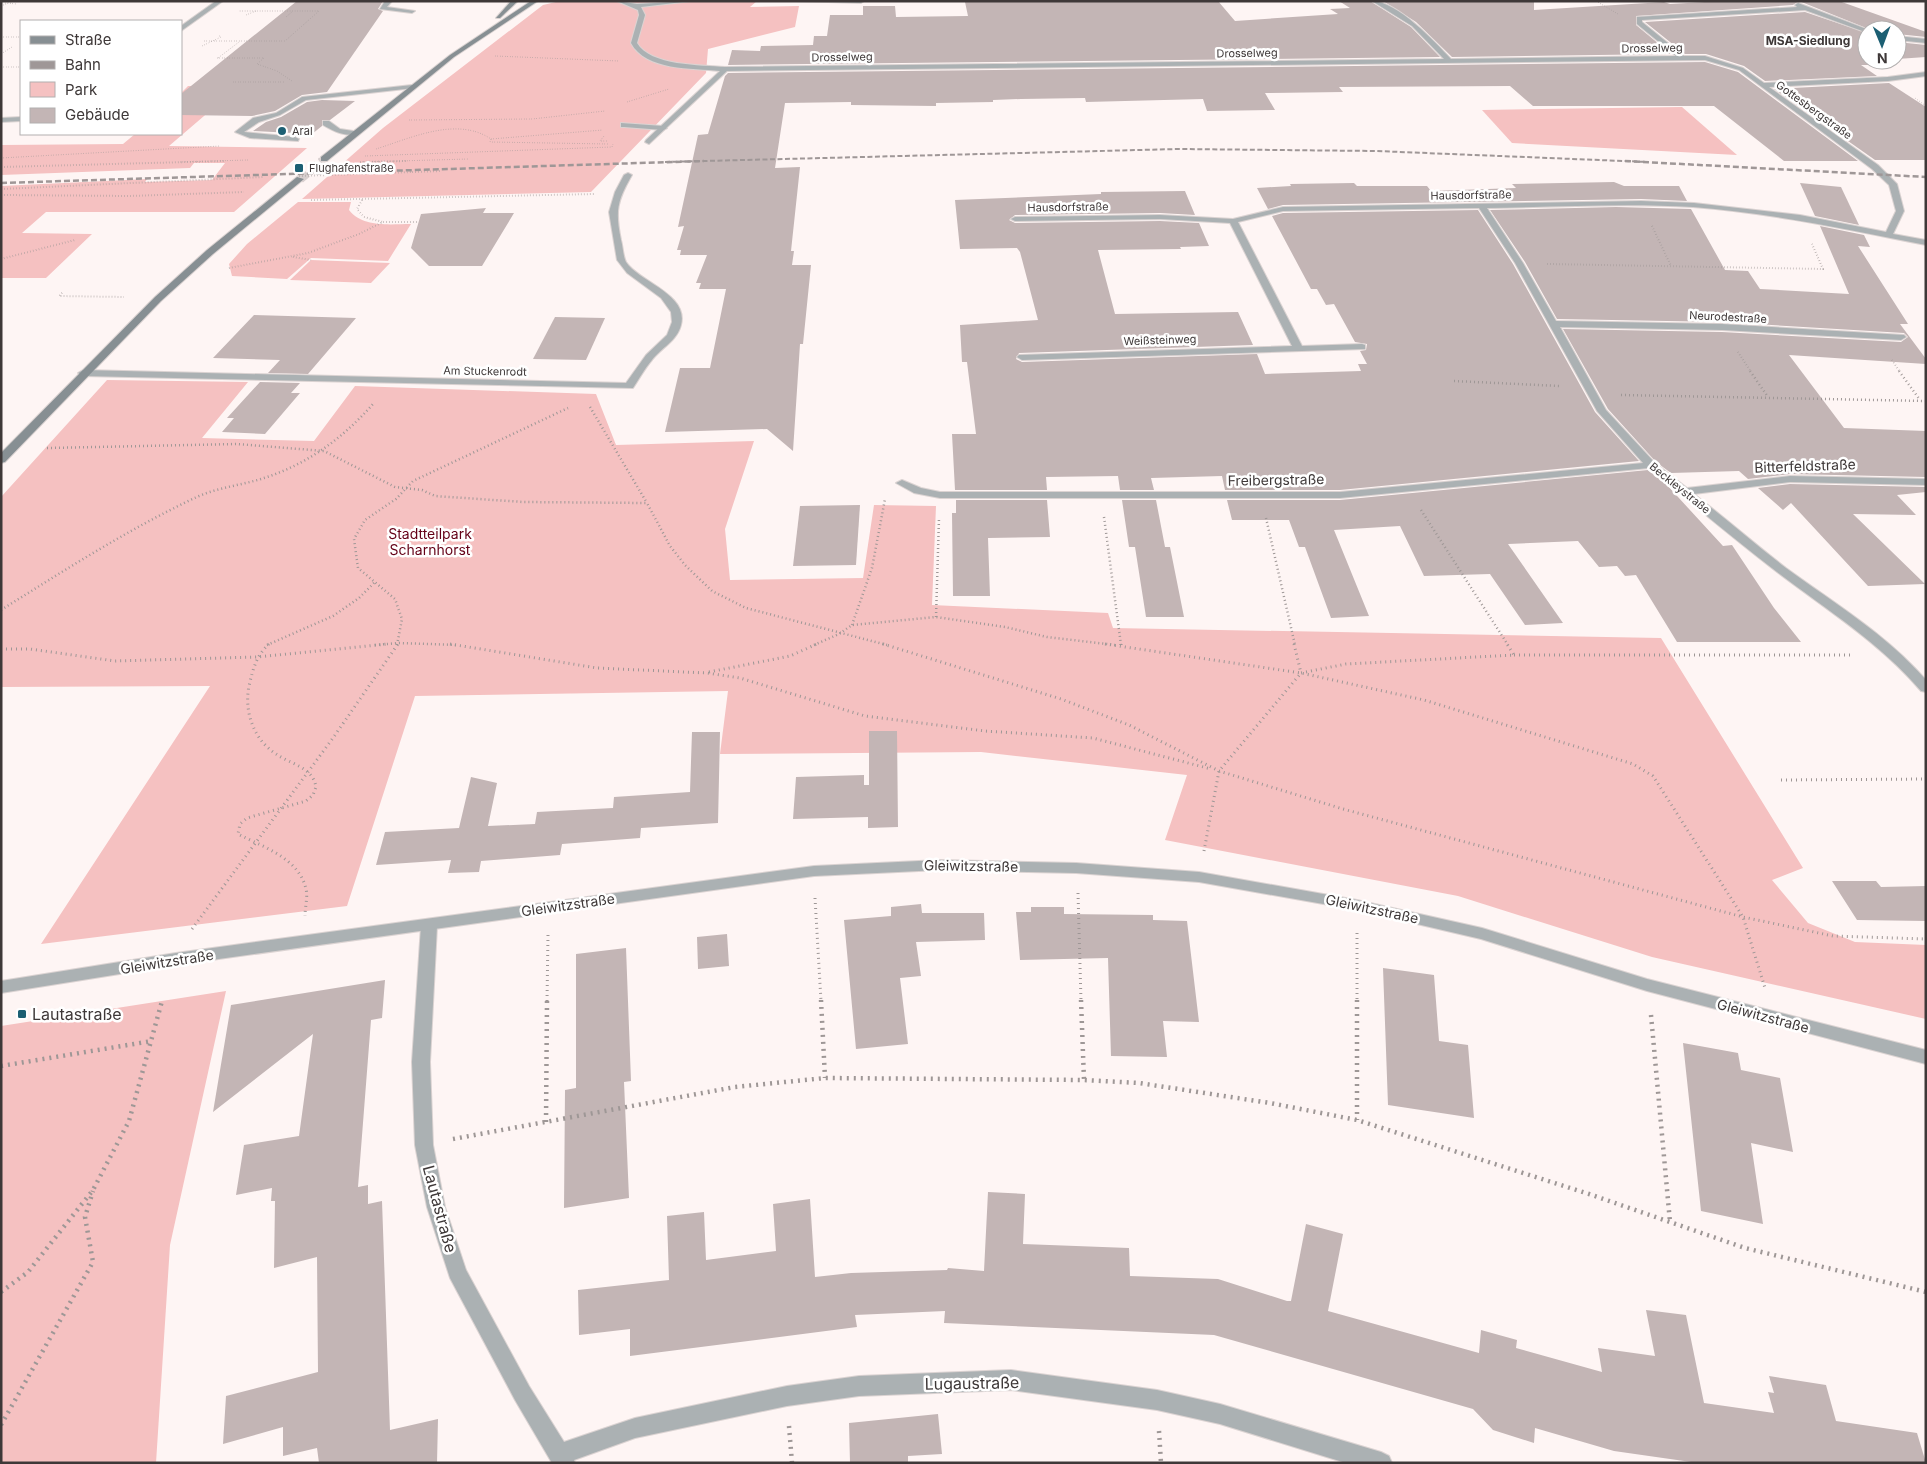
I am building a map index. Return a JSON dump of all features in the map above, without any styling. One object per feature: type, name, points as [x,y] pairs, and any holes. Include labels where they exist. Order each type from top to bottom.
[{"type":"main road","points":[[469,44],[470,39],[515,1]]},
{"type":"main road","points":[[324,159],[412,87],[469,44],[535,1]]},
{"type":"main road","points":[[1,460],[83,373],[159,298],[217,246],[300,177]]},
{"type":"street","points":[[182,28],[220,1]]},
{"type":"street","points":[[389,1],[382,8],[412,11]]},
{"type":"street","points":[[620,1],[632,3],[688,1]]},
{"type":"street","points":[[798,1],[861,1]]},
{"type":"street","points":[[1375,1],[1414,25],[1449,60]]},
{"type":"street","points":[[1792,1],[1804,8],[1857,27]]},
{"type":"street","name":"Drosselweg","points":[[632,3],[642,13],[642,21],[634,34],[634,45],[638,51],[654,58],[679,64],[725,69],[1681,57],[1705,58],[1729,64],[1741,69],[1762,85]]},
{"type":"street","points":[[1681,57],[1639,23],[1639,18],[1804,8]]},
{"type":"street","points":[[1907,39],[1926,41]]},
{"type":"street","points":[[649,142],[725,69]]},
{"type":"street","name":"Gottesbergstraße","points":[[1762,85],[1888,79],[1926,74]]},
{"type":"street","name":"Gottesbergstraße","points":[[1762,85],[1875,167],[1893,184],[1900,211],[1889,234]]},
{"type":"street","points":[[295,139],[250,136],[238,132],[256,120],[282,115],[304,98],[311,96],[412,87]]},
{"type":"street","points":[[1,120],[20,119]]},
{"type":"street","points":[[326,124],[338,131],[356,132]]},
{"type":"street","points":[[624,125],[662,128]]},
{"type":"street","name":"Am Stuckenrodt","points":[[83,373],[630,386],[649,358],[674,333],[677,322],[675,312],[664,296],[654,286],[634,275],[622,263],[612,224],[612,208],[628,175]]},
{"type":"street","name":"Hausdorfstraße","points":[[1015,219],[1160,217],[1233,221],[1283,209],[1640,203],[1734,208],[1800,217],[1926,243]]},
{"type":"street","name":"Beckleystraße","points":[[1482,206],[1518,263],[1602,411],[1651,465],[1782,570],[1845,614],[1907,666],[1926,688]]},
{"type":"street","points":[[1233,221],[1298,348]]},
{"type":"street","name":"Neurodestraße","points":[[1553,324],[1722,328],[1901,337]]},
{"type":"street","name":"Weißsteinweg","points":[[1022,358],[1362,346]]},
{"type":"street","name":"Freibergstraße","points":[[902,483],[918,491],[940,496],[1340,495],[1651,465]]},
{"type":"street","name":"Bitterfeldstraße","points":[[1685,492],[1736,484],[1790,479],[1926,482]]},
{"type":"street","name":"Gleiwitzstraße","points":[[1,988],[176,960],[814,871],[940,865],[1076,868],[1198,877],[1357,905],[1482,934],[1648,985],[1926,1057]]},
{"type":"street","name":"Lautastraße","points":[[429,926],[421,1062],[424,1145],[436,1207],[457,1272],[522,1393],[562,1459]]},
{"type":"street","name":"Lugaustraße","points":[[562,1459],[634,1428],[787,1396],[859,1386],[1011,1380],[1157,1400],[1220,1414],[1381,1463]]},
{"type":"path","points":[[1,6],[13,1]]},
{"type":"path","points":[[5,4],[17,4]]},
{"type":"path","points":[[286,17],[293,10]]},
{"type":"path","points":[[198,41],[285,41],[319,10],[207,11]]},
{"type":"path","points":[[246,15],[256,11]]},
{"type":"path","points":[[296,26],[301,26]]},
{"type":"path","points":[[202,46],[216,41],[221,37],[218,35]]},
{"type":"path","points":[[1,37],[20,37]]},
{"type":"path","points":[[240,41],[217,58],[264,58],[258,64],[277,70],[294,82]]},
{"type":"path","points":[[1,54],[12,47]]},
{"type":"path","points":[[493,56],[621,61]]},
{"type":"path","points":[[1,67],[20,67]]},
{"type":"path","points":[[625,103],[671,88]]},
{"type":"path","points":[[402,120],[473,122],[576,116],[608,110]]},
{"type":"path","points":[[491,140],[609,129]]},
{"type":"path","points":[[363,153],[442,130],[477,131],[491,140],[490,142],[614,144],[612,147],[368,156]]},
{"type":"path","points":[[1,158],[225,146]]},
{"type":"path","points":[[452,160],[454,154]]},
{"type":"path","points":[[353,163],[469,159]]},
{"type":"path","points":[[210,167],[214,161]]},
{"type":"path","points":[[1,167],[229,161]]},
{"type":"path","points":[[300,177],[441,171]]},
{"type":"path","points":[[1,189],[270,176]]},
{"type":"path","points":[[1,194],[121,196],[246,192]]},
{"type":"path","points":[[310,200],[362,200],[479,195],[618,194]]},
{"type":"path","points":[[362,200],[357,209],[359,215],[368,219],[383,222],[417,222]]},
{"type":"path","points":[[1640,203],[1671,266]]},
{"type":"path","points":[[1518,263],[1822,269],[1800,217]]},
{"type":"path","points":[[223,269],[308,253],[383,222]]},
{"type":"path","points":[[1,259],[75,240]]},
{"type":"path","points":[[290,256],[311,260]]},
{"type":"path","points":[[62,293],[59,296],[132,297]]},
{"type":"path","points":[[1722,328],[1769,397]]},
{"type":"path","points":[[1875,336],[1920,400]]},
{"type":"path","points":[[1,610],[150,520],[202,494],[272,475],[324,451],[356,424],[390,381]]},
{"type":"path","points":[[1454,382],[1573,386],[1593,395],[1926,401]]},
{"type":"path","points":[[189,934],[333,738],[398,644],[402,619],[395,599],[358,568],[354,539],[365,520],[396,499],[413,481],[585,400],[590,386]]},
{"type":"path","points":[[585,400],[647,503],[670,546],[712,591],[746,608],[839,634],[870,640],[1061,699],[1129,725],[1219,771]]},
{"type":"path","points":[[46,448],[237,444],[324,451],[395,487],[422,490],[435,496],[523,502],[647,503]]},
{"type":"path","points":[[707,673],[790,656],[839,634],[852,624],[872,568],[883,501],[902,483]]},
{"type":"path","points":[[1408,489],[1514,656]]},
{"type":"path","points":[[936,617],[940,496]]},
{"type":"path","points":[[1101,496],[1121,646]]},
{"type":"path","points":[[1261,496],[1301,673]]},
{"type":"path","points":[[184,499],[189,501]]},
{"type":"path","points":[[304,921],[306,890],[302,878],[295,867],[281,856],[238,834],[238,828],[243,820],[302,803],[313,796],[316,780],[307,771],[275,754],[259,736],[247,705],[257,657],[270,643],[337,615],[361,598],[374,582]]},
{"type":"path","points":[[852,624],[936,617],[1005,627],[1048,637],[1301,673],[1424,700],[1633,764],[1653,776],[1744,917],[1766,992]]},
{"type":"path","points":[[1,649],[30,648],[115,661],[257,657],[398,644],[450,644],[493,649],[597,668],[707,673],[740,678],[865,716],[985,731],[1092,738],[1219,771],[1343,809],[1744,917],[1833,936],[1926,939]]},
{"type":"path","points":[[1204,852],[1219,771],[1301,673],[1346,664],[1514,656],[1893,654]]},
{"type":"path","points":[[1781,780],[1926,779]]},
{"type":"path","points":[[1078,893],[1084,1080]]},
{"type":"path","points":[[815,898],[825,1078]]},
{"type":"path","points":[[1357,933],[1357,1120]]},
{"type":"path","points":[[546,1122],[548,934]]},
{"type":"path","points":[[1,1292],[28,1272],[93,1190],[129,1121],[162,1001]]},
{"type":"path","points":[[1650,1015],[1670,1222]]},
{"type":"path","points":[[1,1066],[152,1041]]},
{"type":"path","points":[[424,1145],[735,1088],[825,1078],[1084,1080],[1139,1083],[1270,1103],[1357,1120],[1745,1248],[1926,1292]]},
{"type":"path","points":[[1,1425],[93,1262],[86,1217],[93,1190]]},
{"type":"green space","points":[[560,1],[757,1],[750,7],[799,6],[795,27],[708,49],[706,73],[591,192],[302,199],[383,128],[543,5]]},
{"type":"green space","points":[[188,86],[239,86],[182,135],[182,92]]},
{"type":"green space","points":[[1682,107],[1737,155],[1512,143],[1482,110]]},
{"type":"green space","points":[[134,135],[182,135],[169,146],[307,148],[234,212],[46,212],[22,233],[92,234],[46,278],[1,278],[1,186],[147,179],[145,182],[212,180],[225,163],[194,163],[190,168],[1,175],[1,145],[123,144]]},
{"type":"green space","points":[[298,202],[351,202],[349,210],[362,220],[377,224],[411,224],[388,261],[311,258],[287,279],[232,276],[229,264],[247,244]]},
{"type":"green space","points":[[311,260],[390,263],[371,283],[290,280]]},
{"type":"green space","name":"Stadtteilpark Scharnhorst","points":[[107,380],[248,382],[202,438],[314,441],[355,386],[596,394],[616,445],[754,441],[725,529],[730,580],[863,578],[874,505],[936,506],[932,605],[1108,613],[1113,628],[1661,638],[1803,868],[1772,880],[1808,923],[1855,942],[1926,945],[1926,1019],[1652,957],[1458,896],[1165,840],[1187,775],[981,752],[720,754],[728,691],[415,696],[347,906],[41,944],[210,686],[1,687],[1,497]]},
{"type":"green space","points":[[226,991],[170,1245],[156,1463],[1,1463],[1,1026]]},
{"type":"building","points":[[297,1],[383,1],[378,9],[383,11],[327,92],[302,95],[275,111],[252,116],[182,115],[182,93]]},
{"type":"building","points":[[1218,1],[1235,21],[1338,14],[1330,9],[1350,8],[1339,1],[1370,1],[1411,27],[1440,57],[728,65],[732,50],[760,51],[761,46],[813,45],[814,36],[827,36],[830,15],[863,15],[863,6],[895,6],[896,17],[968,16],[965,2]]},
{"type":"building","points":[[1383,1],[1534,1],[1534,10],[1664,2],[1670,4],[1722,1],[1799,1],[1793,5],[1636,16],[1636,25],[1671,54],[1452,57],[1416,22]]},
{"type":"building","points":[[1799,1],[1839,1],[1892,20],[1857,20],[1857,24]]},
{"type":"building","points":[[1805,12],[1857,30],[1857,70],[1868,70],[1877,76],[1765,81],[1744,66],[1706,54],[1685,54],[1645,22]]},
{"type":"building","points":[[1907,25],[1926,32],[1926,37],[1907,35]]},
{"type":"building","points":[[1907,43],[1926,45],[1926,57],[1907,58]]},
{"type":"building","points":[[1705,62],[1738,72],[1858,161],[1784,161],[1714,106],[1533,106],[1510,86],[1339,87],[1343,92],[1265,93],[1275,110],[1207,111],[1203,99],[1086,102],[1085,98],[1021,99],[993,100],[993,102],[936,103],[936,106],[851,105],[851,102],[785,103],[775,168],[800,167],[791,251],[794,251],[792,265],[811,265],[803,344],[800,344],[793,451],[767,429],[665,432],[680,368],[710,368],[726,289],[699,289],[701,283],[696,283],[707,255],[680,255],[681,250],[677,250],[684,226],[678,227],[698,135],[708,134],[725,76],[728,73]]},
{"type":"building","points":[[1889,83],[1926,107],[1926,160],[1875,160],[1774,89]]},
{"type":"building","points":[[322,100],[355,101],[330,120],[322,120],[322,126],[312,134],[253,131],[266,122],[281,117],[307,102]]},
{"type":"building","points":[[1614,182],[1624,186],[1679,186],[1687,201],[1641,199],[1283,205],[1268,209],[1257,188],[1291,186],[1290,184],[1354,183],[1357,186],[1427,186],[1431,191],[1516,188],[1512,184]]},
{"type":"building","points":[[1800,183],[1841,187],[1859,225],[1815,216]]},
{"type":"building","points":[[1185,191],[1195,215],[1160,213],[1015,215],[1009,220],[1015,223],[1160,221],[1199,223],[1209,246],[1180,247],[1181,249],[1098,250],[1115,314],[1238,312],[1253,345],[1019,353],[1016,359],[1022,362],[1257,354],[1265,374],[1361,371],[1358,364],[1367,364],[1360,351],[1366,350],[1367,344],[1355,342],[1334,304],[1326,305],[1317,289],[1311,289],[1272,216],[1283,213],[1478,210],[1513,264],[1595,412],[1639,461],[1340,490],[1225,490],[1222,476],[1151,478],[1154,490],[1120,490],[1118,476],[1046,477],[1047,490],[955,490],[952,434],[976,434],[967,362],[962,362],[960,325],[1038,320],[1020,252],[1017,248],[960,249],[955,200],[1101,194],[1101,192]]},
{"type":"building","points":[[1616,207],[1691,209],[1725,270],[1748,271],[1760,289],[1849,294],[1820,226],[1864,235],[1870,247],[1858,246],[1908,324],[1900,324],[1926,359],[1926,364],[1789,355],[1844,428],[1926,431],[1926,477],[1790,474],[1748,479],[1739,471],[1671,473],[1656,462],[1608,409],[1563,329],[1722,332],[1901,342],[1908,337],[1904,333],[1722,322],[1557,319],[1525,262],[1490,210]]},
{"type":"building","points":[[486,208],[483,213],[514,213],[482,266],[429,266],[411,248],[421,214]]},
{"type":"building","points":[[254,315],[356,318],[308,374],[268,373],[280,360],[213,358]]},
{"type":"building","points":[[555,317],[605,318],[586,360],[533,359]]},
{"type":"building","points":[[260,382],[300,383],[291,393],[300,393],[265,434],[222,432],[234,418],[227,418]]},
{"type":"building","points":[[1648,470],[1667,485],[1723,546],[1732,545],[1774,608],[1801,642],[1677,642],[1636,575],[1625,576],[1617,566],[1599,567],[1578,541],[1508,544],[1563,623],[1525,625],[1490,574],[1424,576],[1400,526],[1334,530],[1369,616],[1331,618],[1305,547],[1299,547],[1289,520],[1232,520],[1227,500],[1340,500]]},
{"type":"building","points":[[1790,484],[1926,487],[1926,492],[1897,495],[1916,515],[1853,514],[1925,584],[1868,586],[1791,503],[1783,510],[1758,488]]},
{"type":"building","points":[[956,500],[1047,500],[1050,537],[988,538],[990,596],[953,596],[952,513],[956,513]]},
{"type":"building","points":[[1122,500],[1156,500],[1165,547],[1170,547],[1184,617],[1146,617],[1135,547],[1129,547]]},
{"type":"building","points":[[860,505],[856,565],[793,566],[800,506]]},
{"type":"building","points":[[869,731],[897,731],[898,827],[868,828],[868,817],[793,819],[796,777],[864,775],[864,785],[869,785]]},
{"type":"building","points":[[692,732],[720,732],[718,823],[641,828],[640,838],[562,844],[560,855],[481,861],[479,872],[448,873],[451,860],[376,865],[385,832],[459,828],[471,777],[497,783],[488,826],[535,824],[537,812],[613,808],[614,797],[690,792]]},
{"type":"building","points":[[1832,881],[1876,881],[1881,887],[1926,886],[1926,921],[1857,920]]},
{"type":"building","points":[[921,904],[922,913],[984,913],[985,940],[916,942],[921,976],[900,978],[908,1044],[856,1049],[844,920],[891,916],[891,907]]},
{"type":"building","points":[[1031,907],[1064,907],[1064,914],[1153,915],[1153,920],[1187,921],[1199,1022],[1163,1021],[1167,1057],[1111,1056],[1108,958],[1020,960],[1016,912],[1031,912]]},
{"type":"building","points":[[727,934],[729,966],[698,969],[697,937]]},
{"type":"building","points":[[626,948],[631,1081],[624,1082],[629,1198],[564,1208],[565,1090],[576,1088],[576,954]]},
{"type":"building","points":[[1383,968],[1434,975],[1439,1041],[1468,1045],[1474,1118],[1388,1105]]},
{"type":"building","points":[[385,980],[382,1018],[371,1020],[358,1187],[368,1185],[368,1204],[382,1201],[390,1430],[438,1419],[437,1463],[319,1463],[317,1448],[283,1456],[283,1427],[223,1444],[226,1396],[318,1372],[317,1257],[274,1268],[275,1201],[271,1201],[272,1188],[236,1195],[244,1145],[299,1136],[313,1034],[213,1112],[231,1005]]},
{"type":"building","points":[[1683,1043],[1738,1053],[1741,1070],[1780,1078],[1793,1152],[1751,1143],[1763,1224],[1701,1211]]},
{"type":"building","points":[[988,1192],[1025,1194],[1023,1244],[1129,1248],[1130,1276],[1218,1279],[1287,1301],[1291,1301],[1306,1224],[1343,1234],[1328,1311],[1479,1353],[1481,1330],[1517,1340],[1516,1348],[1602,1372],[1598,1348],[1655,1356],[1646,1310],[1686,1315],[1704,1403],[1774,1413],[1768,1392],[1774,1393],[1769,1376],[1826,1385],[1836,1421],[1917,1433],[1926,1463],[1698,1463],[1614,1451],[1535,1428],[1534,1443],[1493,1430],[1473,1409],[1214,1335],[944,1323],[945,1311],[855,1315],[857,1327],[630,1356],[630,1329],[579,1335],[578,1290],[669,1280],[667,1216],[704,1212],[706,1260],[776,1251],[773,1204],[810,1199],[815,1277],[851,1273],[947,1270],[948,1268],[984,1271]]},
{"type":"building","points":[[938,1414],[942,1454],[908,1456],[908,1463],[850,1463],[849,1423]]},
{"type":"tunnel","points":[[320,162],[324,159]]},
{"type":"tunnel","points":[[300,179],[322,161]]},
{"type":"railway","points":[[702,161],[1179,149],[1376,151],[1630,161]]},
{"type":"railway","points":[[1,183],[702,161]]},
{"type":"railway","points":[[665,162],[702,161]]},
{"type":"railway","points":[[1625,161],[1630,161]]},
{"type":"railway","points":[[1630,161],[1648,162]]},
{"type":"railway","points":[[1630,161],[1926,177]]},
{"type":"place","name":"Aral","points":[[282,131]]},
{"type":"place","name":"Flughafenstraße","points":[[299,168]]},
{"type":"place","name":"Lautastraße","points":[[22,1014]]},
{"type":"district","name":"MSA-Siedlung","points":[[1808,41]]}]
